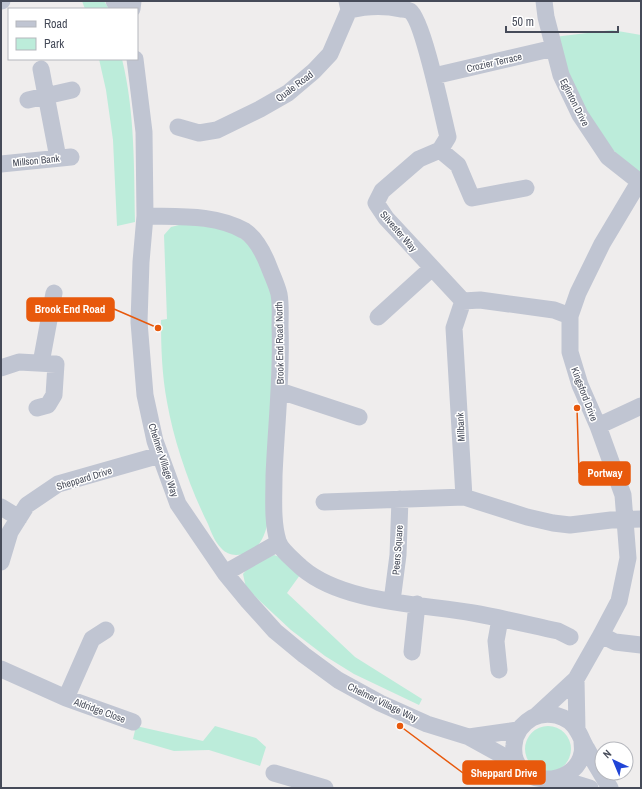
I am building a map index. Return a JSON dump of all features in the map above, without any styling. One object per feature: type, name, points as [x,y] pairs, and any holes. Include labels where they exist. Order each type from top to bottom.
[{"type":"street","name":"Eglinton Drive","points":[[544,1],[546,17],[561,75],[580,115],[608,157],[640,183]]},
{"type":"street","points":[[348,5],[362,7],[390,7],[403,5],[417,20],[434,76],[448,137],[440,150],[458,165],[472,198],[526,188]]},
{"type":"street","name":"Quale Road","points":[[178,127],[198,133],[217,130],[260,109],[288,93],[314,71],[330,54],[348,5]]},
{"type":"street","name":"Crozier Terrace","points":[[434,76],[554,48]]},
{"type":"street","name":"Chelmer Village Way","points":[[135,60],[144,132],[145,216],[141,262],[139,322],[145,395],[155,441],[178,504],[225,573],[248,601],[275,630],[304,655],[338,680],[380,703],[427,724],[469,737],[516,763],[529,784],[553,783],[564,780],[590,788]]},
{"type":"street","points":[[41,69],[46,96]]},
{"type":"street","points":[[28,100],[72,90]]},
{"type":"street","name":"Millson Bank","points":[[1,164],[65,158],[46,96]]},
{"type":"street","name":"Silvester Way","points":[[440,150],[419,159],[382,191],[376,203],[386,218],[463,301]]},
{"type":"street","name":"Kingsford Drive","points":[[536,716],[576,679],[620,601],[633,520],[598,426],[580,385],[570,352],[570,316],[578,293],[602,244],[640,183]]},
{"type":"street","name":"Brook End Road North","points":[[145,216],[222,221],[246,232],[257,243],[266,258],[279,293],[281,343],[280,391],[275,450],[273,509],[278,543]]},
{"type":"street","points":[[378,317],[432,268]]},
{"type":"street","points":[[37,408],[48,405],[54,395],[48,363],[54,293]]},
{"type":"street","points":[[463,301],[480,300],[554,310],[570,316]]},
{"type":"street","name":"Milbank","points":[[463,301],[454,328],[464,497]]},
{"type":"street","points":[[1,368],[19,362],[48,363]]},
{"type":"street","points":[[280,391],[359,417]]},
{"type":"street","points":[[598,426],[641,406]]},
{"type":"street","name":"Sheppard Drive","points":[[1,562],[10,532],[27,505],[58,484],[160,455]]},
{"type":"street","points":[[324,502],[464,497],[526,517],[553,523],[570,525],[611,520],[633,520]]},
{"type":"street","name":"Peers Square","points":[[392,601],[398,555],[400,499]]},
{"type":"street","points":[[1,507],[19,518]]},
{"type":"street","points":[[225,573],[278,543],[304,569],[323,582],[354,594],[476,613],[558,631],[570,637]]},
{"type":"street","points":[[412,652],[417,604]]},
{"type":"street","points":[[498,670],[496,641],[500,619]]},
{"type":"street","name":"Aldridge Close","points":[[66,698],[92,639],[106,630]]},
{"type":"street","points":[[601,635],[615,642],[641,645]]},
{"type":"street","name":"Aldridge Close","points":[[1,669],[66,698],[133,722]]},
{"type":"street","points":[[564,780],[573,773],[579,763],[582,752],[579,735],[576,679]]},
{"type":"street","points":[[516,763],[513,752],[514,740],[518,730],[526,721],[536,716],[548,714],[559,716],[570,722],[610,788]]},
{"type":"street","name":"Chelmer Village Way","points":[[469,737],[518,730]]},
{"type":"street","points":[[274,773],[325,788]]},
{"type":"green space","points":[[82,1],[104,1],[108,8],[85,8]]},
{"type":"green space","points":[[612,30],[641,35],[641,174],[595,135],[554,37]]},
{"type":"green space","points":[[99,60],[122,60],[132,120],[135,222],[117,226],[113,140],[106,90]]},
{"type":"green space","points":[[183,224],[228,229],[254,248],[274,296],[267,526],[264,536],[259,544],[253,550],[240,555],[234,555],[223,550],[213,537],[183,464],[170,417],[165,392],[161,341],[161,320],[167,319],[164,235],[171,227]]},
{"type":"green space","points":[[274,555],[283,558],[300,575],[287,593],[355,657],[422,699],[419,705],[354,674],[325,656],[291,630],[246,588],[243,574],[249,567]]},
{"type":"green space","points":[[136,726],[203,741],[215,726],[256,738],[266,747],[260,766],[209,750],[174,751],[133,739]]},
{"type":"green space","points":[[543,726],[553,726],[561,730],[567,736],[571,744],[571,754],[567,762],[561,768],[553,772],[543,772],[535,768],[529,762],[525,754],[525,744],[529,736],[535,730]]},
{"type":"place","name":"Brook End Road","points":[[158,328]]},
{"type":"place","name":"Portway","points":[[577,408]]},
{"type":"place","name":"Sheppard Drive","points":[[400,726]]}]
